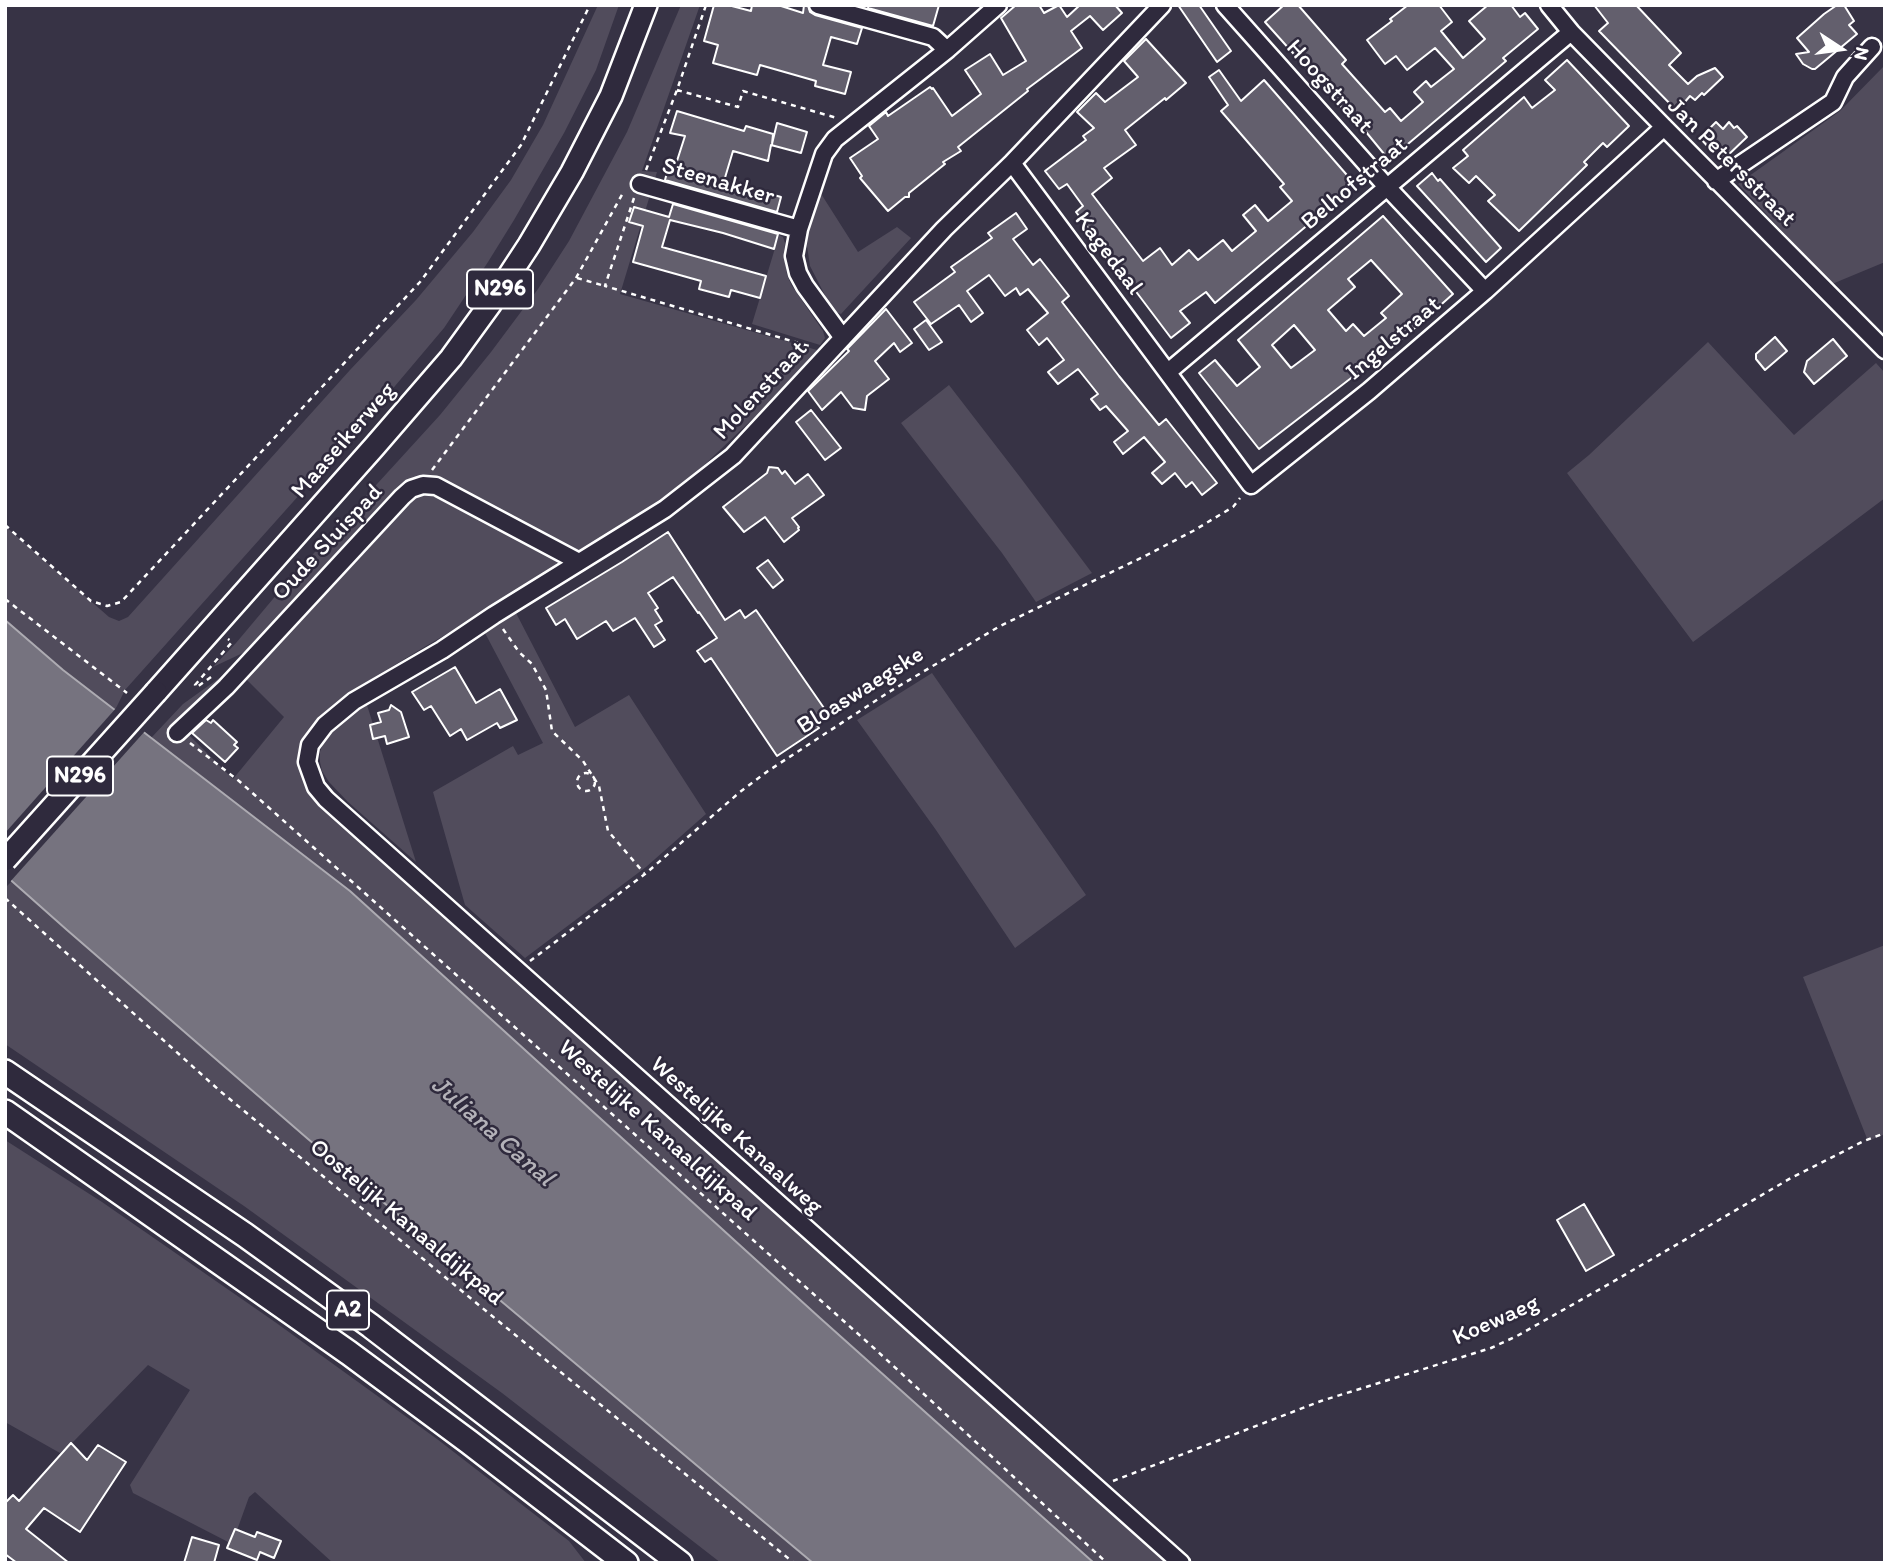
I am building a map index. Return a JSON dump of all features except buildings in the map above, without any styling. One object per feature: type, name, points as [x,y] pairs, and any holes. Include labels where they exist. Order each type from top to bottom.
[{"type":"highway","name":"A2","points":[[5,1072],[245,1235],[371,1326],[680,1563]]},
{"type":"highway","name":"A2","points":[[5,1112],[349,1353],[469,1441],[626,1563]]},
{"type":"main road","name":"Maaseikerweg","points":[[5,860],[451,358],[529,246],[572,172],[611,96],[646,5]]},
{"type":"street","points":[[818,5],[933,37],[947,50]]},
{"type":"street","name":"Steenakker","points":[[843,338],[805,286],[794,256],[799,229],[824,154],[835,139],[947,50],[998,5]]},
{"type":"street","name":"Hoogstraat","points":[[1225,5],[1387,187],[1485,291]]},
{"type":"street","name":"Jan Petersstraat","points":[[1549,5],[1571,32],[1885,350]]},
{"type":"street","name":"Molenstraat","points":[[325,725],[354,701],[442,650],[665,509],[733,456],[944,229],[1012,163],[1154,7]]},
{"type":"street","name":"Belhofstraat","points":[[1167,372],[1571,32]]},
{"type":"street","points":[[1717,181],[1833,102],[1845,77],[1872,47]]},
{"type":"street","name":"Ingelstraat","points":[[1251,485],[1369,391],[1485,291],[1664,127]]},
{"type":"street","name":"Kagedaal","points":[[1012,163],[1167,372]]},
{"type":"street","name":"Steenakker","points":[[640,184],[799,229]]},
{"type":"street","points":[[1167,372],[1251,485]]},
{"type":"street","name":"Oude Sluispad","points":[[177,733],[226,687],[411,489],[424,485],[436,486],[579,562]]},
{"type":"street","name":"Westelijke Kanaalweg","points":[[325,725],[310,744],[307,762],[316,788],[326,799],[1181,1563]]},
{"type":"path","points":[[5,524],[91,601],[107,606],[121,602],[420,282],[521,145],[590,5]]},
{"type":"path","name":"Steenakker","points":[[640,184],[677,90],[706,5]]},
{"type":"path","points":[[677,90],[738,107],[743,90],[856,123]]},
{"type":"path","points":[[424,485],[439,460],[576,278],[625,190],[640,184]]},
{"type":"path","points":[[604,286],[640,184]]},
{"type":"path","points":[[576,278],[829,352]]},
{"type":"path","name":"Bloaswaegske","points":[[517,970],[645,874],[749,785],[889,691],[1000,626],[1193,530],[1233,507],[1251,485]]},
{"type":"path","points":[[5,600],[130,695]]},
{"type":"path","points":[[494,615],[519,652],[532,664],[546,690],[552,732],[577,755],[599,786],[608,831],[645,874]]},
{"type":"path","points":[[200,685],[195,685],[232,642]]},
{"type":"path","name":"Westelijke Kanaaldijkpad","points":[[177,733],[240,781],[875,1349],[1107,1563]]},
{"type":"path","points":[[588,773],[594,777],[594,787],[589,791],[582,791],[577,786],[577,779],[581,774],[588,773]]},
{"type":"path","name":"Oostelijk Kanaaldijkpad","points":[[5,898],[230,1099],[794,1563]]},
{"type":"path","name":"Koewaeg","points":[[1098,1488],[1321,1401],[1492,1348],[1598,1291],[1791,1178],[1885,1133]]},
{"type":"shaded area","points":[[598,5],[619,5],[596,70],[564,133],[514,220],[444,328],[368,418],[125,690],[115,710],[5,620],[5,526],[109,617],[119,621],[128,617],[416,300],[473,232],[511,180],[543,125]]},
{"type":"shaded area","points":[[681,5],[700,5],[642,171],[657,172],[620,294],[817,350],[816,357],[675,493],[540,580],[426,646],[335,704],[322,718],[305,771],[1171,1563],[1094,1563],[350,891],[151,738],[183,704],[250,656],[176,722],[233,779],[284,717],[241,674],[277,637],[213,667],[440,415],[538,289],[569,241],[627,132]]},
{"type":"shaded area","points":[[1885,65],[1885,262],[1832,284],[1738,184],[1840,111]]},
{"type":"shaded area","points":[[818,189],[858,252],[897,227],[911,238],[841,314],[833,311],[810,266],[808,231]]},
{"type":"shaded area","points":[[779,235],[785,243],[787,275],[792,286],[823,331],[825,338],[820,345],[752,324]]},
{"type":"shaded area","points":[[1708,342],[1794,435],[1876,363],[1885,373],[1885,498],[1693,642],[1567,473]]},
{"type":"shaded area","points":[[949,385],[1092,573],[1036,602],[1002,553],[901,423]]},
{"type":"shaded area","points":[[516,613],[575,727],[629,695],[706,814],[646,867],[525,958],[465,905],[433,792],[513,746],[518,755],[543,743],[485,633]]},
{"type":"shaded area","points":[[932,673],[1086,895],[1015,948],[936,830],[857,720]]},
{"type":"shaded area","points":[[367,705],[416,862],[348,802],[322,771],[320,752],[326,735],[345,718]]},
{"type":"shaded area","points":[[12,881],[308,1139],[813,1563],[721,1563],[502,1393],[244,1206],[5,1044],[5,888]]},
{"type":"shaded area","points":[[1885,945],[1885,1134],[1868,1141],[1803,977]]},
{"type":"shaded area","points":[[5,1140],[102,1202],[437,1439],[569,1541],[586,1563],[333,1563],[255,1492],[249,1497],[232,1544],[133,1493],[130,1485],[190,1390],[148,1365],[60,1453],[5,1422]]},
{"type":"water","name":"Juliana Canal","points":[[5,620],[63,670],[350,891],[1094,1563],[813,1563],[308,1139],[5,875]]},
{"type":"pier","points":[[117,707],[146,730],[9,883],[5,880],[5,833]]}]
